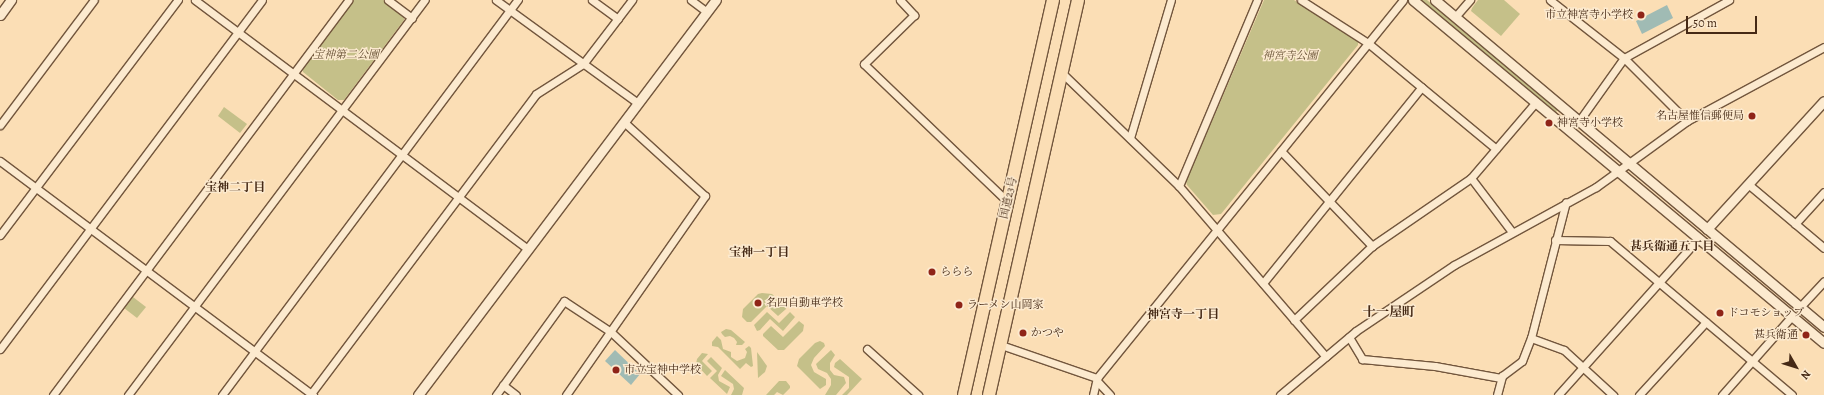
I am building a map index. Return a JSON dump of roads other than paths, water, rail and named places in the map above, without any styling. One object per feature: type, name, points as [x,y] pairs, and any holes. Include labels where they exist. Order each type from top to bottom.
[{"type":"highway","name":"国道23号","points":[[964,395],[1053,0]]},
{"type":"highway","points":[[989,395],[1078,0]]},
{"type":"street","points":[[0,15],[11,0]]},
{"type":"street","points":[[0,125],[94,0]]},
{"type":"street","points":[[0,236],[178,0]]},
{"type":"street","points":[[195,0],[528,249]]},
{"type":"street","points":[[0,349],[262,0]]},
{"type":"street","points":[[52,395],[348,0]]},
{"type":"street","points":[[388,0],[412,18]]},
{"type":"street","points":[[128,395],[425,0]]},
{"type":"street","points":[[496,0],[638,103]]},
{"type":"street","points":[[222,395],[518,0]]},
{"type":"street","points":[[592,0],[618,19]]},
{"type":"street","points":[[0,162],[311,395],[536,94],[583,64],[632,0]]},
{"type":"street","points":[[691,0],[707,12]]},
{"type":"street","points":[[418,395],[716,0]]},
{"type":"street","points":[[900,0],[914,15],[864,64],[1008,202]]},
{"type":"street","points":[[1130,138],[1171,0]]},
{"type":"street","points":[[1179,186],[1257,0]]},
{"type":"street","points":[[1301,0],[1368,43],[1496,149]]},
{"type":"street","points":[[1093,395],[1097,379],[1403,0]]},
{"type":"street","points":[[1413,0],[1824,343]]},
{"type":"street","points":[[1435,0],[1824,327]]},
{"type":"street","points":[[1455,17],[1470,0]]},
{"type":"street","points":[[1550,0],[1624,58],[1686,121]]},
{"type":"street","points":[[1579,121],[1624,58],[1729,0]]},
{"type":"street","points":[[1280,395],[1349,337],[1454,265],[1566,202],[1596,187],[1686,121],[1824,47]]},
{"type":"street","points":[[1061,72],[1179,186],[1326,357]]},
{"type":"street","points":[[1263,283],[1422,87]]},
{"type":"street","points":[[1707,229],[1824,101]]},
{"type":"street","points":[[1294,320],[1372,246],[1471,178],[1536,102]]},
{"type":"street","points":[[566,395],[705,196],[624,122]]},
{"type":"street","points":[[1281,151],[1372,246]]},
{"type":"street","points":[[1471,178],[1512,232]]},
{"type":"street","points":[[1748,184],[1824,248]]},
{"type":"street","points":[[1795,224],[1824,192]]},
{"type":"street","points":[[1497,395],[1501,378],[1522,361],[1531,338],[1566,202]]},
{"type":"street","points":[[1558,395],[1699,238]]},
{"type":"street","points":[[1555,240],[1610,241],[1792,395]]},
{"type":"street","points":[[1800,307],[1824,281]]},
{"type":"street","points":[[496,395],[564,301],[611,332],[678,395]]},
{"type":"street","points":[[1722,395],[1792,316]]},
{"type":"street","points":[[1639,395],[1706,322]]},
{"type":"street","points":[[1349,337],[1362,359],[1435,366],[1501,378]]},
{"type":"street","points":[[1531,338],[1564,350],[1613,395]]},
{"type":"street","points":[[1001,345],[1097,379],[1110,395]]},
{"type":"street","points":[[867,349],[918,395]]},
{"type":"street","points":[[503,385],[516,395]]},
{"type":"water","points":[[1667,5],[1673,18],[1642,34],[1636,21]]},
{"type":"water","points":[[615,350],[640,374],[631,385],[605,361]]},
{"type":"place","name":"市立神宮寺小学校","points":[[1641,15]]},
{"type":"place","name":"名古屋惟信郵便局","points":[[1752,116]]},
{"type":"place","name":"神宮寺小学校","points":[[1549,123]]},
{"type":"place","name":"ららら","points":[[932,272]]},
{"type":"place","name":"名四自動車学校","points":[[758,303]]},
{"type":"place","name":"ラーメン山岡家","points":[[959,305]]},
{"type":"place","name":"ドコモショップ","points":[[1720,313]]},
{"type":"place","name":"かつや","points":[[1023,333]]},
{"type":"place","name":"甚兵衛通","points":[[1806,335]]},
{"type":"place","name":"市立宝神中学校","points":[[616,370]]},
{"type":"district","name":"宝神二丁目","points":[[235,188]]},
{"type":"district","name":"甚兵衛通五丁目","points":[[1672,247]]},
{"type":"district","name":"宝神一丁目","points":[[759,253]]},
{"type":"district","name":"十一屋町","points":[[1389,312]]},
{"type":"district","name":"神宮寺一丁目","points":[[1183,315]]},
{"type":"park label","name":"宝神第二公園","points":[[346,55]]},
{"type":"park label","name":"神宮寺公園","points":[[1290,56]]}]
